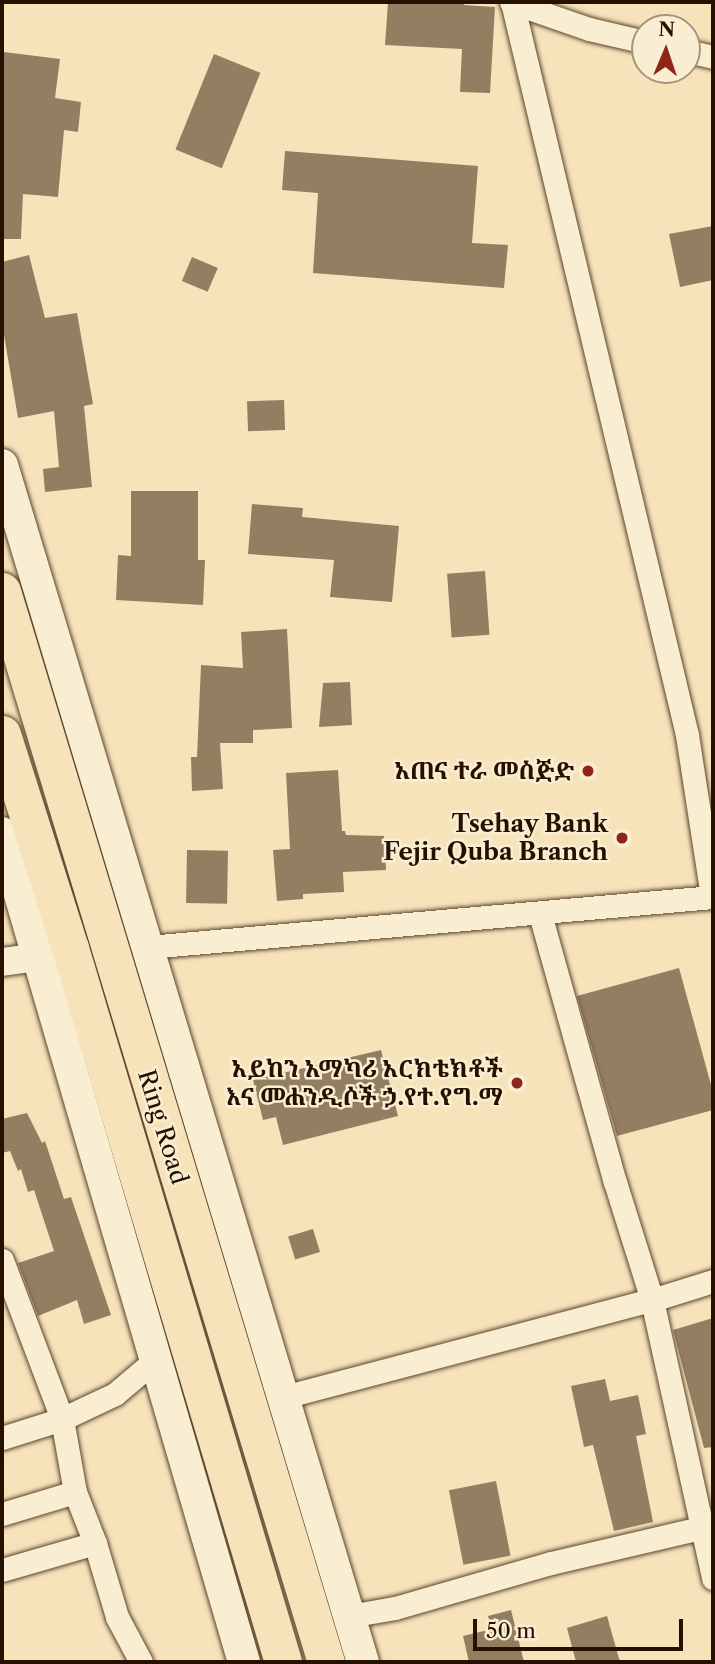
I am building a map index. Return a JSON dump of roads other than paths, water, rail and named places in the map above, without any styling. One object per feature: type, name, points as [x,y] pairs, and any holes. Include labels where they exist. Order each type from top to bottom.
[{"type":"highway","name":"Ring Road","points":[[2,591],[326,1662]]},
{"type":"highway","name":"Ring Road","points":[[2,734],[70,948],[283,1662]]},
{"type":"main road","points":[[2,465],[363,1662]]},
{"type":"main road","points":[[2,834],[244,1662]]},
{"type":"street","points":[[511,2],[589,29],[631,39]]},
{"type":"street","points":[[148,947],[713,897],[687,735],[511,2]]},
{"type":"street","points":[[540,914],[611,1169],[652,1300],[707,1526],[713,1578]]},
{"type":"street","points":[[2,962],[39,957]]},
{"type":"street","points":[[2,1261],[62,1419],[75,1492],[95,1543],[117,1617],[141,1662]]},
{"type":"street","points":[[284,1397],[652,1300],[713,1281]]},
{"type":"street","points":[[2,1438],[62,1419],[115,1394],[154,1361]]},
{"type":"street","points":[[2,1514],[75,1492]]},
{"type":"street","points":[[349,1616],[395,1608],[551,1563],[707,1526]]},
{"type":"street","points":[[2,1570],[95,1543]]},
{"type":"place","name":"አጠና ተራ መስጅድ","points":[[588,771]]},
{"type":"place","name":"Tsehay Bank Fejir Quba Branch","points":[[622,838]]},
{"type":"place","name":"አይከን አማካሪ አርክቴክቶች እና መሐንዲሶች ኃ.የተ.የግ.ማ","points":[[517,1083]]}]
